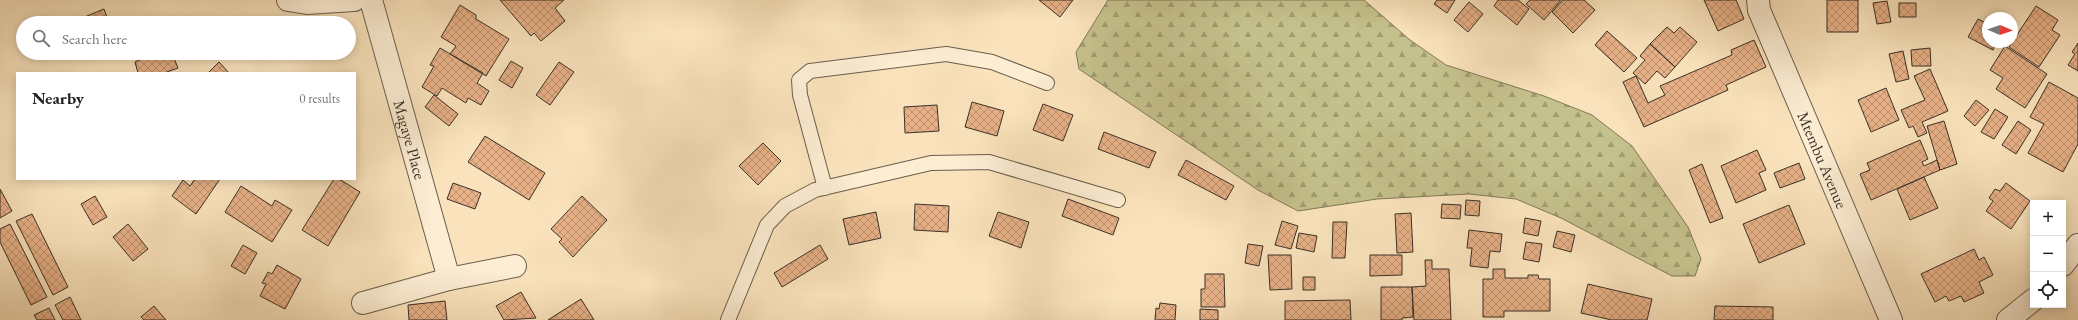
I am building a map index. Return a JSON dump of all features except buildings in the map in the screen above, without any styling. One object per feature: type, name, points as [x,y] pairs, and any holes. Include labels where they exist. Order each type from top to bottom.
[{"type":"street","points":[[288,0],[307,3],[354,0]]},
{"type":"street","name":"Magaye Place","points":[[371,0],[449,278]]},
{"type":"street","name":"Mtembu Avenue","points":[[1758,0],[1759,10],[1891,320]]},
{"type":"street","points":[[2066,262],[2078,246]]},
{"type":"street","points":[[363,303],[449,278],[516,266]]},
{"type":"street","points":[[2008,320],[2030,302]]},
{"type":"lane","points":[[825,188],[800,95],[799,80],[810,71],[946,54],[992,62],[1047,83]]},
{"type":"lane","points":[[728,320],[767,225],[785,206],[815,190],[931,163],[989,162],[1118,200]]},
{"type":"green space","points":[[1108,0],[1364,0],[1410,40],[1446,65],[1544,96],[1592,115],[1632,146],[1688,227],[1701,259],[1695,276],[1672,276],[1561,218],[1516,199],[1469,194],[1377,199],[1298,211],[1258,190],[1079,69],[1076,52]]}]
